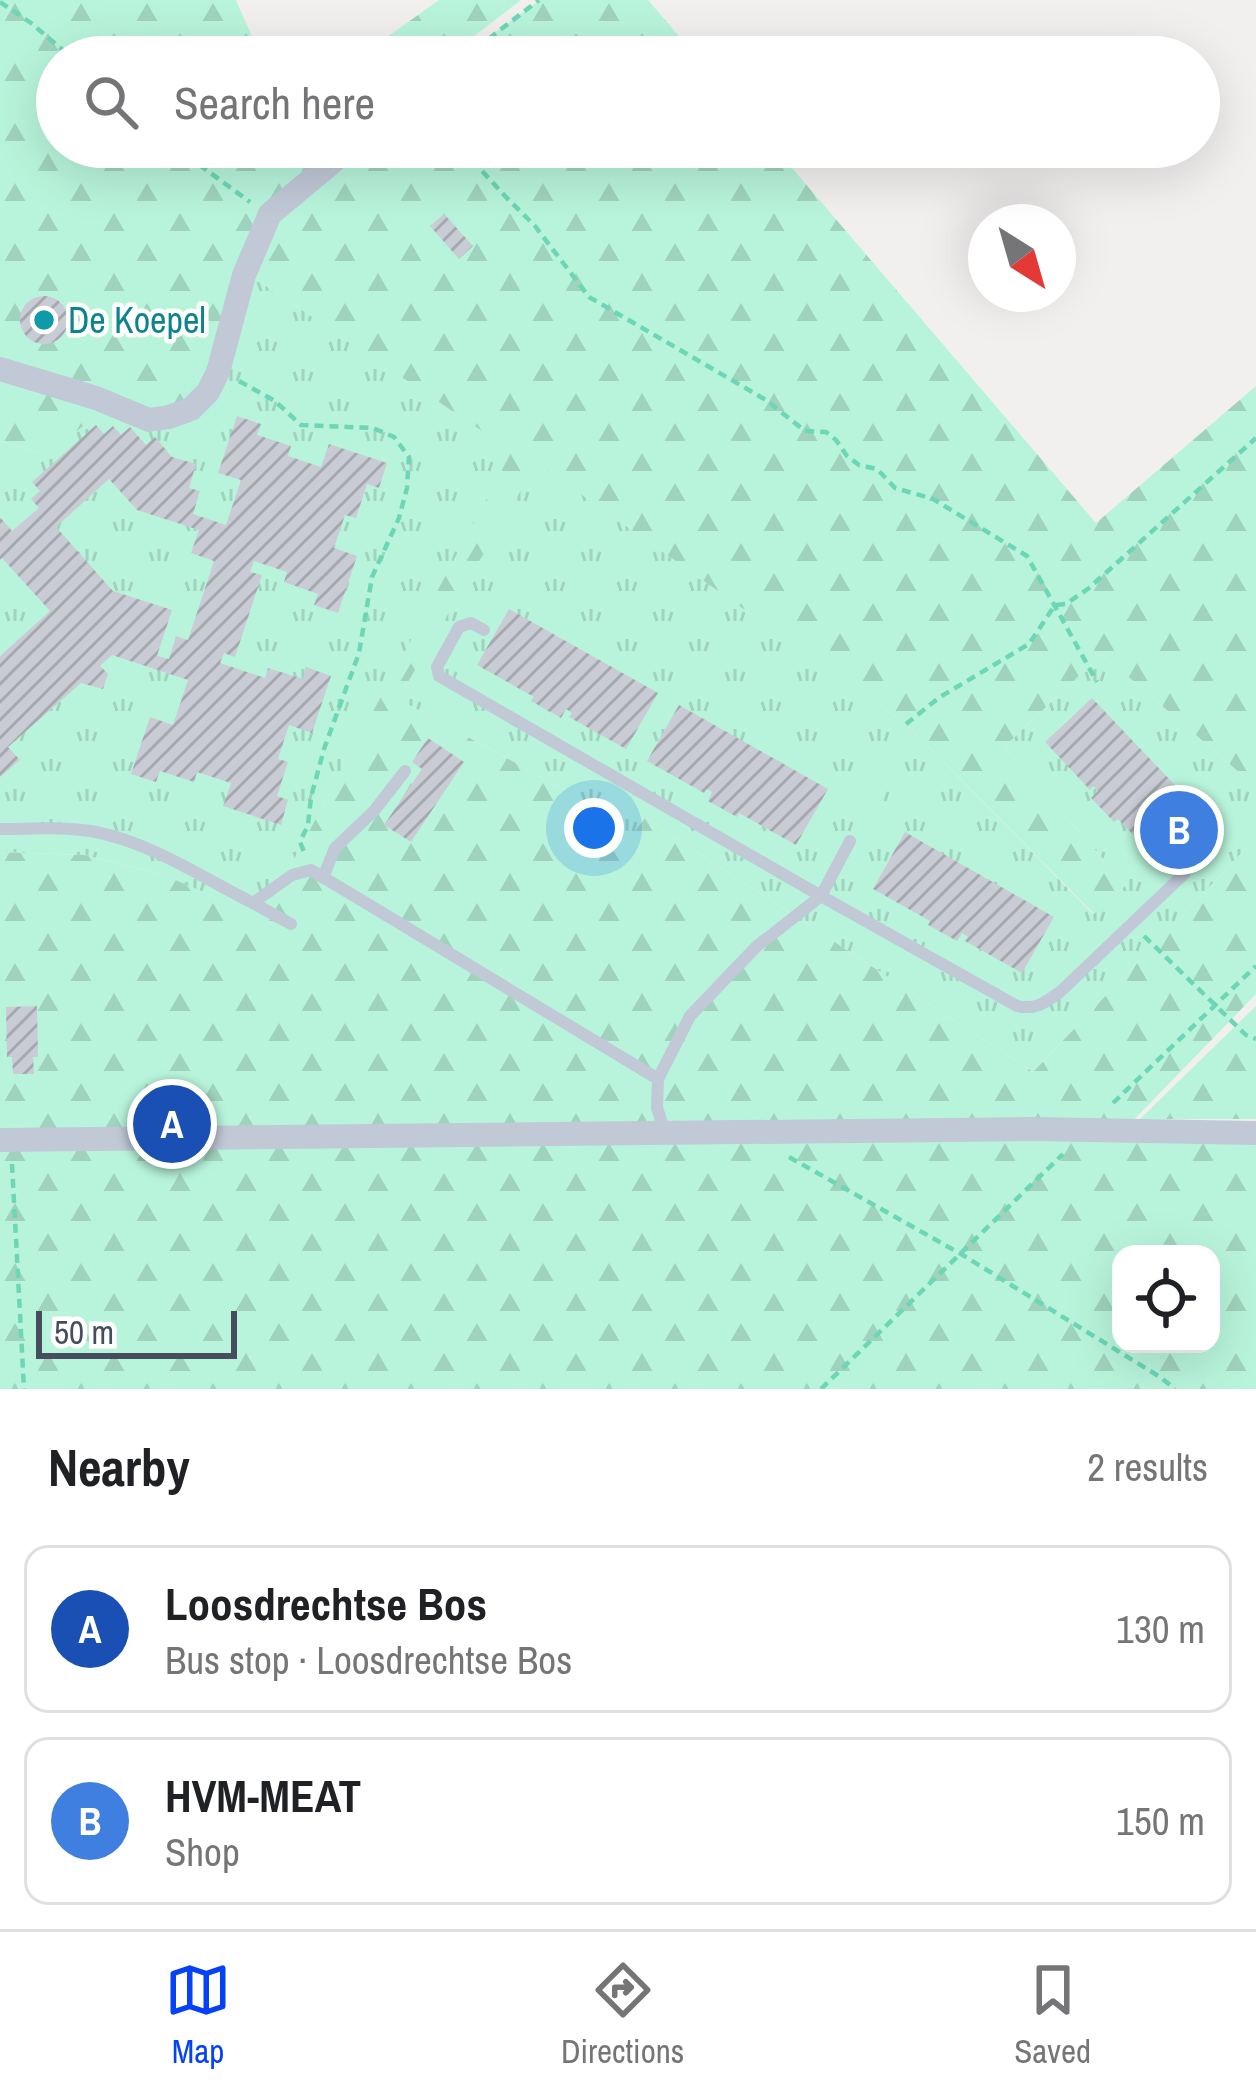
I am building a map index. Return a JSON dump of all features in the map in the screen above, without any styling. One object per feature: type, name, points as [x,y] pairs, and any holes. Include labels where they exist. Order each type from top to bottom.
[{"type":"street","points":[[0,369],[149,420],[191,409],[208,392],[218,371],[244,275],[270,214],[325,168]]},
{"type":"street","points":[[5,1140],[1032,1129],[1256,1133]]},
{"type":"lane","points":[[484,630],[471,623],[459,627],[436,667],[439,676],[1017,1006],[1044,1004],[1060,992],[1185,872]]},
{"type":"lane","points":[[316,874],[405,771]]},
{"type":"lane","points":[[0,829],[92,831],[135,843],[291,924]]},
{"type":"lane","points":[[665,1133],[657,1108],[658,1079],[690,1016],[756,947],[820,896],[850,841]]},
{"type":"lane","points":[[253,904],[292,875],[316,874],[658,1079]]},
{"type":"path","points":[[492,36],[539,0]]},
{"type":"path","points":[[0,2],[47,36]]},
{"type":"path","points":[[202,168],[270,214]]},
{"type":"path","points":[[479,168],[535,226],[589,297],[766,400],[805,431],[826,432],[847,457],[877,470],[895,488],[933,499],[1028,556],[1097,682]]},
{"type":"path","points":[[218,371],[259,389],[301,425],[373,428],[394,436],[409,457],[399,518],[372,577],[359,653],[324,749],[300,842],[316,874]]},
{"type":"path","points":[[1055,605],[1066,604],[1089,588],[1256,438]]},
{"type":"path","points":[[906,724],[940,697],[1029,644],[1055,605]]},
{"type":"path","points":[[1132,923],[1246,1036],[1256,1040]]},
{"type":"path","points":[[821,1389],[1256,966]]},
{"type":"path","points":[[5,1140],[24,1389]]},
{"type":"path","points":[[788,1156],[961,1255],[1175,1389]]},
{"type":"green space","points":[[0,0],[236,0],[252,36],[36,36],[36,168],[792,168],[1096,523],[1256,386],[1256,787],[1102,654],[1004,747],[1126,885],[1094,914],[906,724],[537,463],[398,699],[556,785],[632,835],[645,818],[1033,1072],[1256,838],[1256,994],[1119,1135],[1256,1141],[1256,1389],[0,1389],[0,852],[84,855],[161,874],[270,920],[282,882],[512,451],[248,274],[200,408],[157,419],[94,402],[95,417],[45,455],[0,441]]},
{"type":"green space","points":[[439,0],[521,0],[474,36],[388,36]]},
{"type":"green space","points":[[540,0],[648,0],[679,36],[490,36]]},
{"type":"green space","points":[[248,274],[513,450],[282,882],[270,921],[161,874],[84,855],[0,852],[0,441],[45,455],[93,400]]},
{"type":"green space","points":[[536,462],[906,724],[1093,914],[1126,885],[1004,747],[1102,654],[1256,787],[1256,838],[1033,1072],[645,818],[632,836],[556,785],[398,699]]},
{"type":"green space","points":[[888,757],[901,765],[872,815],[859,808]]},
{"type":"green space","points":[[1256,1006],[1256,1119],[1140,1119]]},
{"type":"building","points":[[444,214],[473,246],[459,259],[430,226]]},
{"type":"building","name":"De Koepel","points":[[44,296],[61,303],[68,320],[61,337],[44,344],[27,337],[20,320],[27,303]]},
{"type":"building","points":[[237,416],[261,424],[257,435],[291,446],[288,456],[321,467],[329,444],[387,463],[379,488],[367,484],[356,518],[345,515],[334,548],[357,556],[338,613],[314,605],[318,594],[284,582],[287,572],[254,561],[250,572],[262,575],[235,657],[224,653],[220,663],[265,678],[268,668],[303,679],[306,667],[331,676],[312,733],[289,725],[278,759],[288,762],[277,796],[288,800],[281,825],[223,806],[231,783],[197,772],[194,782],[160,771],[156,782],[131,774],[150,717],[173,725],[188,680],[112,655],[100,666],[108,674],[103,689],[81,683],[8,747],[20,760],[0,777],[0,656],[50,611],[0,560],[0,517],[12,531],[39,508],[31,499],[40,491],[32,482],[96,425],[104,434],[113,426],[121,435],[130,427],[146,445],[155,437],[172,457],[196,464],[189,488],[200,491],[193,514],[226,525],[241,480],[218,473]],"holes":[[[109,479],[137,510],[199,530],[191,553],[214,561],[188,640],[176,636],[169,659],[157,656],[172,610],[113,591],[56,527]]]},
{"type":"building","points":[[509,609],[658,693],[626,749],[569,717],[572,713],[566,709],[561,718],[477,665]]},
{"type":"building","points":[[1092,698],[1210,822],[1163,866],[1091,798],[1098,791],[1093,786],[1090,790],[1045,742]]},
{"type":"building","points":[[679,705],[828,789],[796,845],[708,801],[712,792],[707,789],[704,793],[647,761]]},
{"type":"building","points":[[428,738],[464,762],[411,842],[384,825],[422,769],[412,762]]},
{"type":"building","points":[[905,832],[1054,917],[1022,973],[965,941],[968,937],[962,933],[957,941],[873,889]]},
{"type":"building","points":[[37,1006],[34,1074],[13,1074],[12,1057],[7,1057],[6,1007]]},
{"type":"place","name":"De Koepel","points":[[44,320]]},
{"type":"place","name":"HVM-MEAT","points":[[1179,830]]},
{"type":"place","name":"Loosdrechtse Bos","points":[[172,1124]]}]
